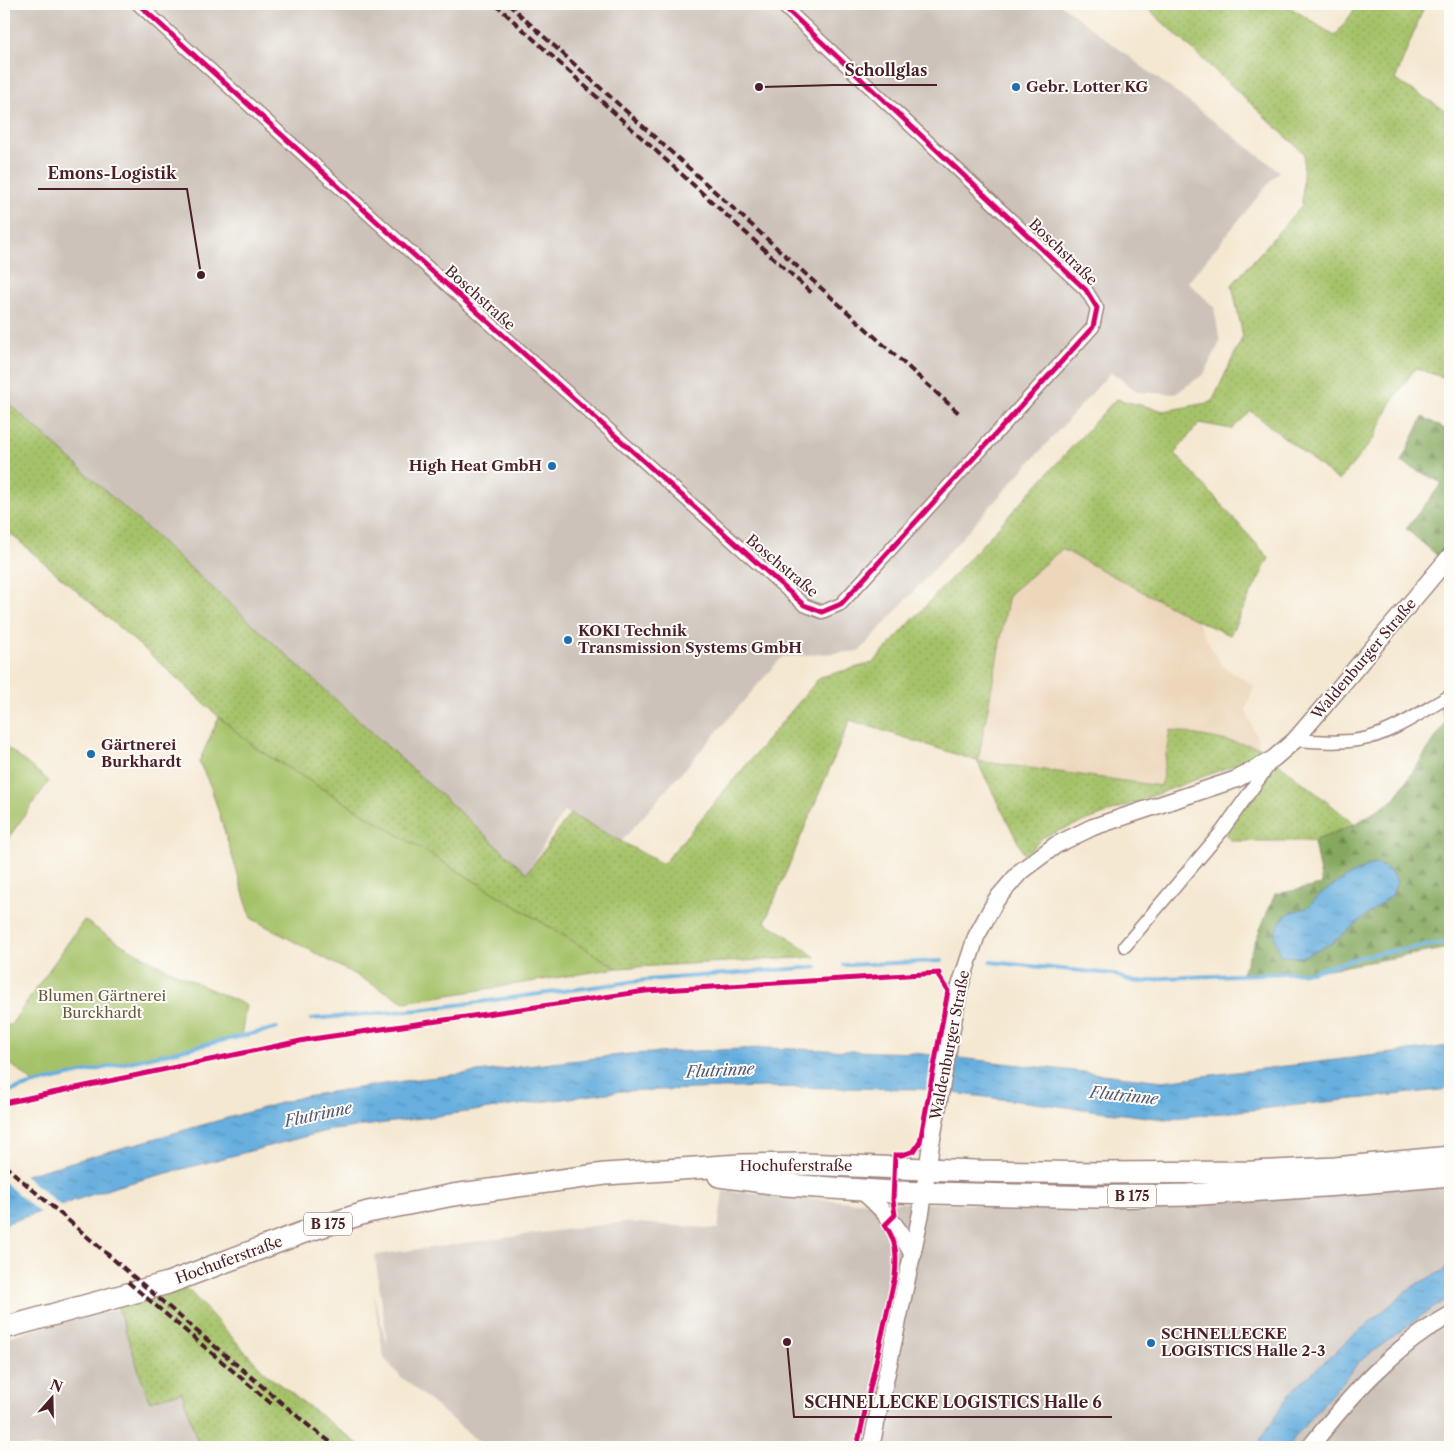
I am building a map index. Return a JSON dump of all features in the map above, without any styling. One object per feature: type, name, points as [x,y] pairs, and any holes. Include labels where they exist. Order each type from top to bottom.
[{"type":"main road","name":"B 175","points":[[928,1169],[1098,1173],[1252,1172],[1335,1168],[1450,1157]]},
{"type":"main road","name":"Hochuferstraße","points":[[4,1328],[168,1282],[307,1231],[368,1212],[453,1195],[604,1174],[721,1166],[786,1164],[928,1169]]},
{"type":"main road","name":"Hochuferstraße","points":[[664,1171],[786,1185],[924,1194]]},
{"type":"main road","name":"B 175","points":[[924,1194],[1097,1197],[1187,1194],[1338,1185],[1450,1175]]},
{"type":"street","name":"Boschstraße","points":[[138,4],[382,227],[804,606],[822,612],[841,604],[1094,327],[1098,308],[1086,290],[781,4]]},
{"type":"street","name":"Waldenburger Straße","points":[[871,1447],[913,1255],[959,989],[976,937],[996,900],[1021,871],[1056,845],[1093,827],[1237,779],[1273,759],[1295,740],[1450,556]]},
{"type":"street","points":[[1295,740],[1347,741],[1367,738],[1384,733],[1450,696]]},
{"type":"street","name":"Waldenburger Straße","points":[[1125,946],[1222,832],[1273,759]]},
{"type":"street","points":[[861,1190],[881,1207],[898,1227],[913,1255]]},
{"type":"street","points":[[1310,1447],[1366,1381],[1405,1345],[1450,1315]]},
{"type":"shaded area","points":[[4,4],[1060,4],[1279,171],[1188,282],[1214,307],[1220,342],[1204,374],[1175,394],[1138,392],[1111,372],[860,651],[782,657],[621,842],[564,811],[527,873],[4,399]]},
{"type":"shaded area","points":[[1062,549],[1196,620],[1221,665],[1254,686],[1246,710],[1260,747],[1170,730],[1161,786],[977,761],[1009,594]]},
{"type":"shaded area","points":[[1450,1182],[1450,1447],[485,1447],[401,1377],[384,1358],[373,1294],[388,1347],[375,1255],[624,1222],[718,1229],[723,1191],[852,1202],[986,1204]]},
{"type":"shaded area","points":[[119,1309],[149,1400],[182,1391],[199,1447],[4,1447],[4,1338]]},
{"type":"green space","points":[[1143,4],[1285,4],[1335,36],[1359,4],[1425,4],[1395,80],[1450,113],[1450,366],[1442,377],[1415,368],[1391,403],[1375,437],[1339,481],[1251,411],[1232,429],[1199,423],[1175,453],[1269,558],[1230,635],[1196,620],[1062,549],[1009,594],[978,761],[1161,786],[1170,730],[1260,747],[1258,756],[1043,837],[1025,856],[977,761],[850,720],[765,922],[815,957],[617,968],[257,749],[4,528],[4,399],[527,873],[570,814],[663,864],[820,677],[873,663],[1116,399],[1164,411],[1212,402],[1243,336],[1232,285],[1302,205],[1304,153]]},
{"type":"green space","points":[[1423,417],[1450,432],[1450,556],[1445,562],[1406,529],[1442,483],[1401,462]]},
{"type":"green space","points":[[1450,696],[1450,948],[1311,972],[1242,973],[1275,894],[1322,885],[1314,841],[1355,824],[1394,800],[1446,722],[1438,703]]},
{"type":"green space","points":[[219,717],[257,749],[617,968],[405,1002],[251,918],[211,787],[199,762]]},
{"type":"green space","points":[[4,745],[49,781],[4,844]]},
{"type":"green space","points":[[1273,759],[1355,824],[1314,841],[1232,841],[1222,831]]},
{"type":"green space","name":"Blumen Gärtnerei Burckhardt","points":[[84,920],[142,956],[183,977],[246,1005],[241,1037],[34,1084],[4,1060],[4,1021],[10,1026]]},
{"type":"green space","points":[[183,1284],[266,1374],[362,1447],[199,1447],[182,1392],[149,1401],[117,1305]]},
{"type":"water","points":[[1374,864],[1388,869],[1395,878],[1397,882],[1392,895],[1332,943],[1302,957],[1280,956],[1274,934],[1286,915],[1307,908],[1321,894],[1355,873]]},
{"type":"water","name":"Flutrinne","points":[[1450,1046],[1450,1089],[1164,1119],[921,1089],[764,1087],[622,1091],[326,1131],[118,1186],[4,1224],[4,1184],[26,1175],[305,1096],[411,1080],[629,1054],[764,1048],[914,1053],[1163,1081]]},
{"type":"water","points":[[1450,1267],[1450,1298],[1425,1313],[1360,1361],[1294,1438],[1289,1447],[1256,1447],[1290,1393],[1352,1337],[1413,1286]]},
{"type":"pier","points":[[933,1052],[957,1055],[951,1095],[926,1092]]},
{"type":"pier","points":[[23,1174],[62,1207],[41,1214],[4,1182]]},
{"type":"waterway","points":[[990,962],[1113,974],[1127,980],[1144,982],[1164,978],[1311,972],[1367,955],[1450,942]]},
{"type":"waterway","points":[[844,965],[942,961]]},
{"type":"waterway","points":[[311,1019],[419,1010],[646,980],[817,967]]},
{"type":"waterway","points":[[4,1093],[34,1084],[277,1028]]},
{"type":"railway","points":[[495,4],[814,295]]},
{"type":"railway","points":[[508,4],[961,415]]},
{"type":"railway","points":[[4,1165],[192,1327],[309,1426],[337,1447]]},
{"type":"railway","points":[[128,1282],[273,1405]]},
{"type":"cycle path","points":[[138,4],[396,239],[804,605],[822,612],[841,604],[1093,327],[1097,308],[1086,290],[781,4]]},
{"type":"cycle path","points":[[4,1103],[305,1040],[646,991],[939,973],[939,977],[948,991],[920,1142],[914,1151],[895,1155],[893,1200],[895,1215],[885,1225],[894,1243],[895,1276],[857,1447]]},
{"type":"place","name":"Schollglas","points":[[759,87]]},
{"type":"place","name":"Gebr. Lotter KG","points":[[1016,87]]},
{"type":"place","name":"Emons-Logistik","points":[[201,275]]},
{"type":"place","name":"High Heat GmbH","points":[[552,466]]},
{"type":"place","name":"KOKI Technik Transmission Systems GmbH","points":[[568,640]]},
{"type":"place","name":"Gärtnerei Burkhardt","points":[[91,754]]},
{"type":"place","name":"SCHNELLECKE LOGISTICS Halle 6","points":[[787,1342]]},
{"type":"place","name":"SCHNELLECKE LOGISTICS Halle 2-3","points":[[1151,1343]]}]
